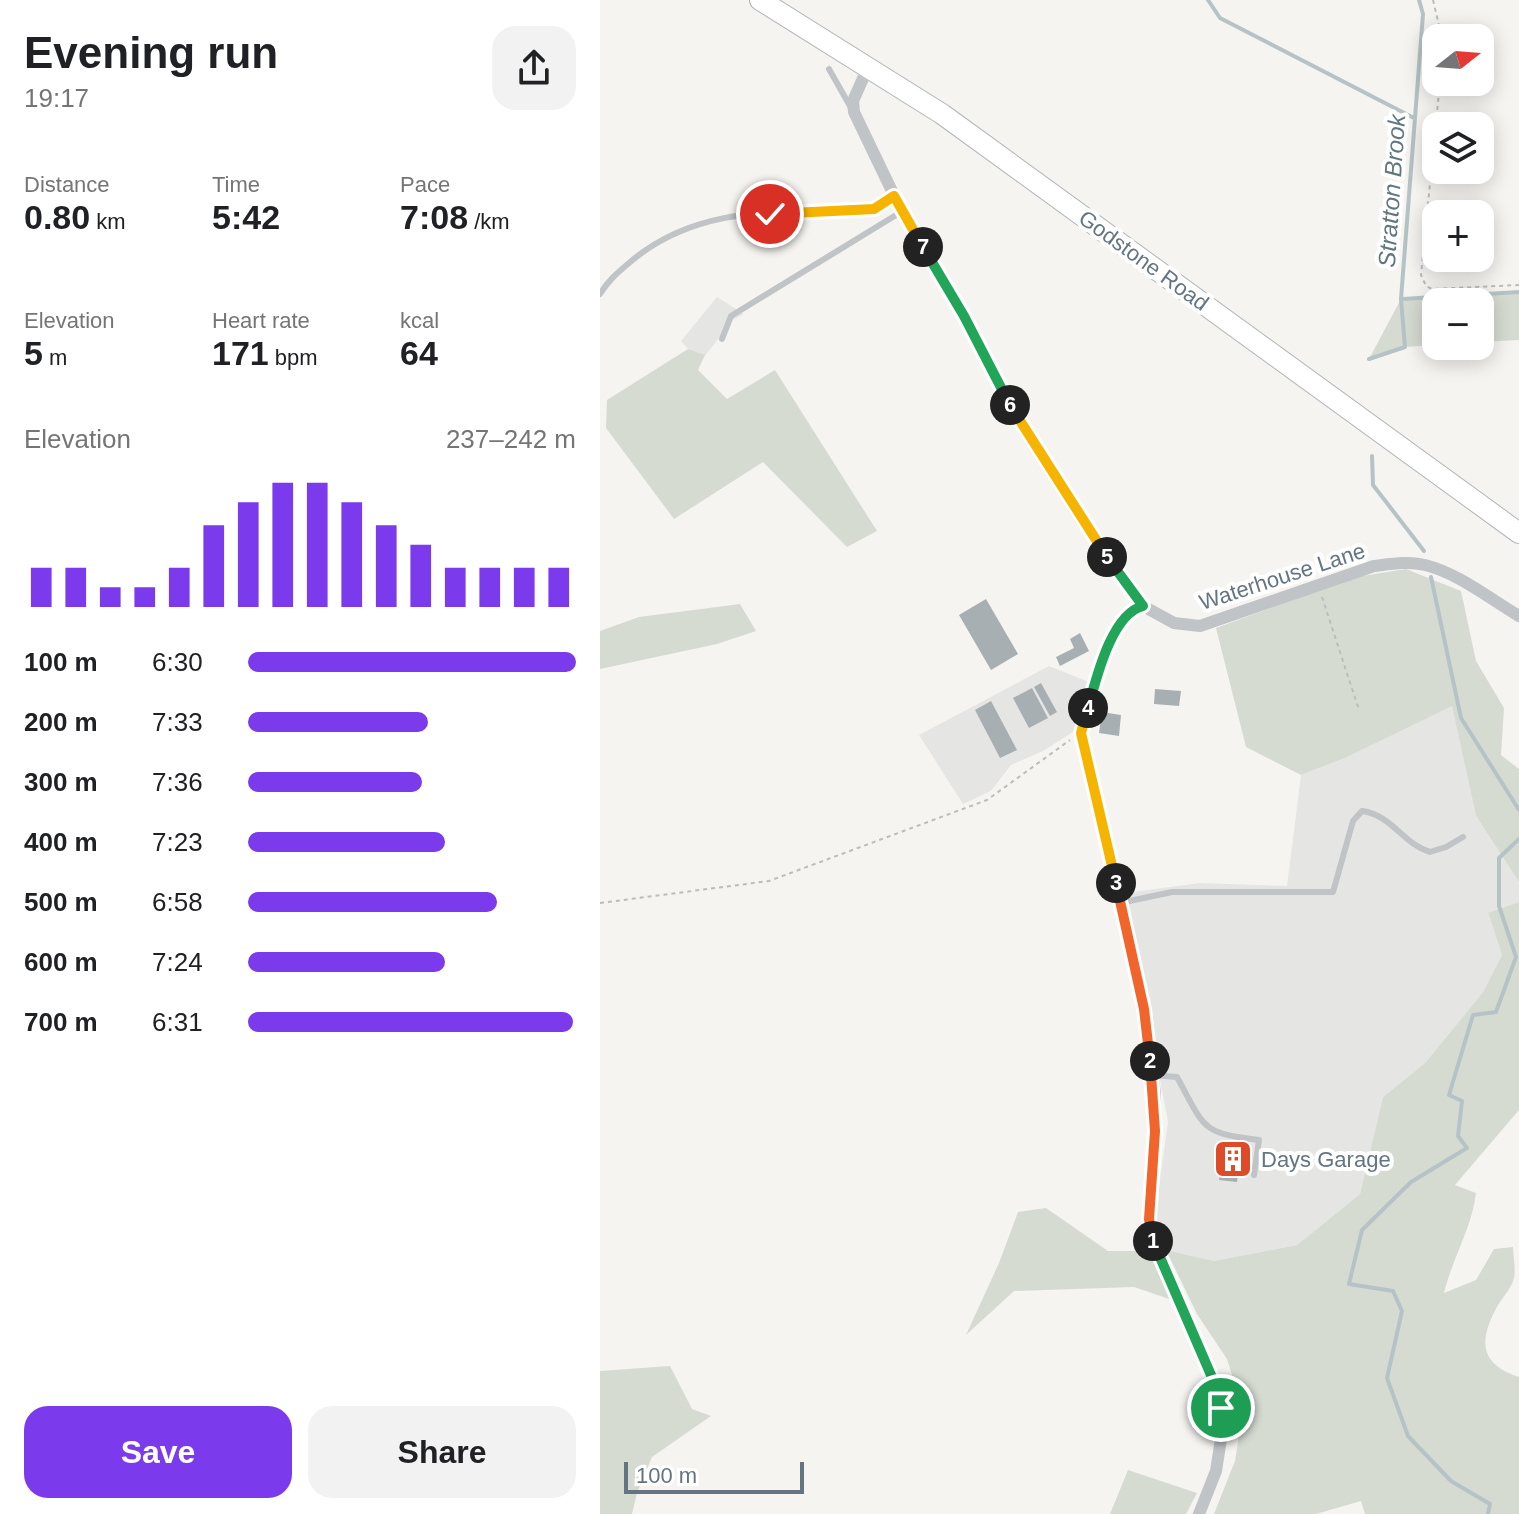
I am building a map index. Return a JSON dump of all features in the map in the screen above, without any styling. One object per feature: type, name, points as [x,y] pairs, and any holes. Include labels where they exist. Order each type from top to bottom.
[{"type":"main road","name":"Godstone Road","points":[[760,0],[942,114],[1519,533]]},
{"type":"street","points":[[854,112],[853,101],[868,67]]},
{"type":"street","name":"Waterhouse Lane","points":[[854,112],[902,212],[964,316],[1020,424],[1081,520],[1143,606],[1174,623],[1200,626],[1374,566],[1399,563],[1422,564],[1441,570],[1519,616]]},
{"type":"street","points":[[1143,606],[1134,608],[1122,621],[1102,659],[1081,733],[1144,1009],[1155,1131],[1149,1219],[1154,1246],[1211,1375],[1221,1408],[1221,1439],[1216,1471],[1199,1514]]},
{"type":"lane","points":[[829,69],[854,112]]},
{"type":"lane","points":[[600,294],[607,282],[644,250],[687,226],[724,216],[874,209],[894,196]]},
{"type":"lane","points":[[722,339],[731,316],[902,212]]},
{"type":"lane","points":[[1120,903],[1182,892],[1333,892],[1353,821],[1362,811],[1389,821],[1423,850],[1437,850],[1463,837]]},
{"type":"lane","points":[[1152,1075],[1177,1077],[1205,1126],[1221,1135],[1259,1140],[1254,1175]]},
{"type":"path","points":[[1433,0],[1439,24]]},
{"type":"path","points":[[1439,96],[1421,275],[1426,286],[1432,289],[1519,285]]},
{"type":"path","points":[[1319,584],[1359,710]]},
{"type":"path","points":[[600,903],[769,881],[987,800],[1081,733]]},
{"type":"shaded area","points":[[1519,292],[1519,340],[1494,341],[1494,293]]},
{"type":"shaded area","points":[[717,297],[744,314],[733,320],[704,357],[688,349],[681,341]]},
{"type":"shaded area","points":[[1422,298],[1422,346],[1405,347],[1369,359],[1401,299]]},
{"type":"shaded area","points":[[688,349],[705,355],[698,370],[727,399],[775,370],[877,531],[847,547],[763,462],[674,519],[606,428],[607,400]]},
{"type":"shaded area","points":[[1406,569],[1461,591],[1476,661],[1504,708],[1501,755],[1519,769],[1519,882],[1476,816],[1452,706],[1345,758],[1301,775],[1246,747],[1216,628],[1356,577]]},
{"type":"shaded area","points":[[740,604],[756,631],[717,644],[600,669],[600,631],[639,617]]},
{"type":"shaded area","points":[[1049,666],[1089,682],[1076,730],[1043,751],[1011,765],[991,791],[963,804],[919,735]]},
{"type":"shaded area","points":[[1452,705],[1476,816],[1519,882],[1519,902],[1488,914],[1502,955],[1483,992],[1425,1063],[1383,1097],[1360,1194],[1297,1245],[1214,1261],[1166,1250],[1155,1215],[1168,1122],[1125,893],[1200,883],[1287,886],[1301,775],[1345,758]]},
{"type":"shaded area","points":[[1519,902],[1519,1110],[1455,1185],[1476,1193],[1444,1293],[1476,1280],[1494,1249],[1513,1247],[1514,1278],[1492,1317],[1485,1339],[1489,1357],[1496,1365],[1519,1377],[1519,1514],[1365,1514],[1361,1501],[1316,1514],[1214,1514],[1235,1461],[1243,1410],[1227,1359],[1197,1314],[1166,1250],[1214,1261],[1297,1245],[1360,1194],[1383,1097],[1425,1063],[1483,992],[1502,955],[1488,913]]},
{"type":"shaded area","points":[[1046,1208],[1108,1251],[1151,1251],[1172,1300],[1134,1287],[1014,1291],[966,1335],[1018,1212]]},
{"type":"shaded area","points":[[670,1366],[692,1409],[711,1416],[652,1457],[632,1514],[600,1514],[600,1371]]},
{"type":"shaded area","points":[[1128,1470],[1197,1493],[1186,1514],[1110,1514]]},
{"type":"building","points":[[986,599],[1018,654],[991,670],[959,615]]},
{"type":"building","points":[[1080,633],[1089,651],[1060,666],[1056,657],[1074,648],[1070,639]]},
{"type":"building","points":[[1041,683],[1057,712],[1050,716],[1034,687]]},
{"type":"building","points":[[1032,688],[1048,718],[1029,728],[1013,698]]},
{"type":"building","points":[[1155,689],[1181,691],[1179,706],[1154,704]]},
{"type":"building","points":[[991,701],[1017,750],[1000,758],[975,710]]},
{"type":"building","points":[[1102,712],[1121,715],[1119,736],[1099,733]]},
{"type":"building","name":"Days Garage","points":[[1224,1142],[1246,1144],[1242,1174],[1238,1174],[1237,1182],[1219,1180]]},
{"type":"waterway","points":[[1208,0],[1220,18],[1414,118]]},
{"type":"waterway","name":"Stratton Brook","points":[[1369,359],[1405,347],[1401,299],[1423,14],[1419,0]]},
{"type":"waterway","points":[[1402,299],[1519,292]]},
{"type":"waterway","name":"Stratton Brook","points":[[1372,456],[1373,485],[1424,551]]},
{"type":"waterway","name":"Stratton Brook","points":[[1431,577],[1461,718],[1519,810]]},
{"type":"waterway","name":"Stratton Brook","points":[[1488,1514],[1490,1504],[1451,1481],[1408,1436],[1387,1378],[1402,1311],[1393,1291],[1349,1284],[1362,1230],[1411,1182],[1467,1148],[1458,1136],[1462,1101],[1449,1095],[1473,1015],[1496,1012],[1516,957],[1499,906],[1499,858],[1519,839]]},
{"type":"place","name":"Days Garage","points":[[1233,1159]]},
{"type":"route","points":[[770,214],[874,209],[894,196],[964,316],[1020,424],[1081,520],[1143,606],[1134,608],[1122,621],[1102,659],[1081,733],[1144,1009],[1155,1093],[1149,1219],[1154,1246],[1211,1375],[1221,1408]]}]
